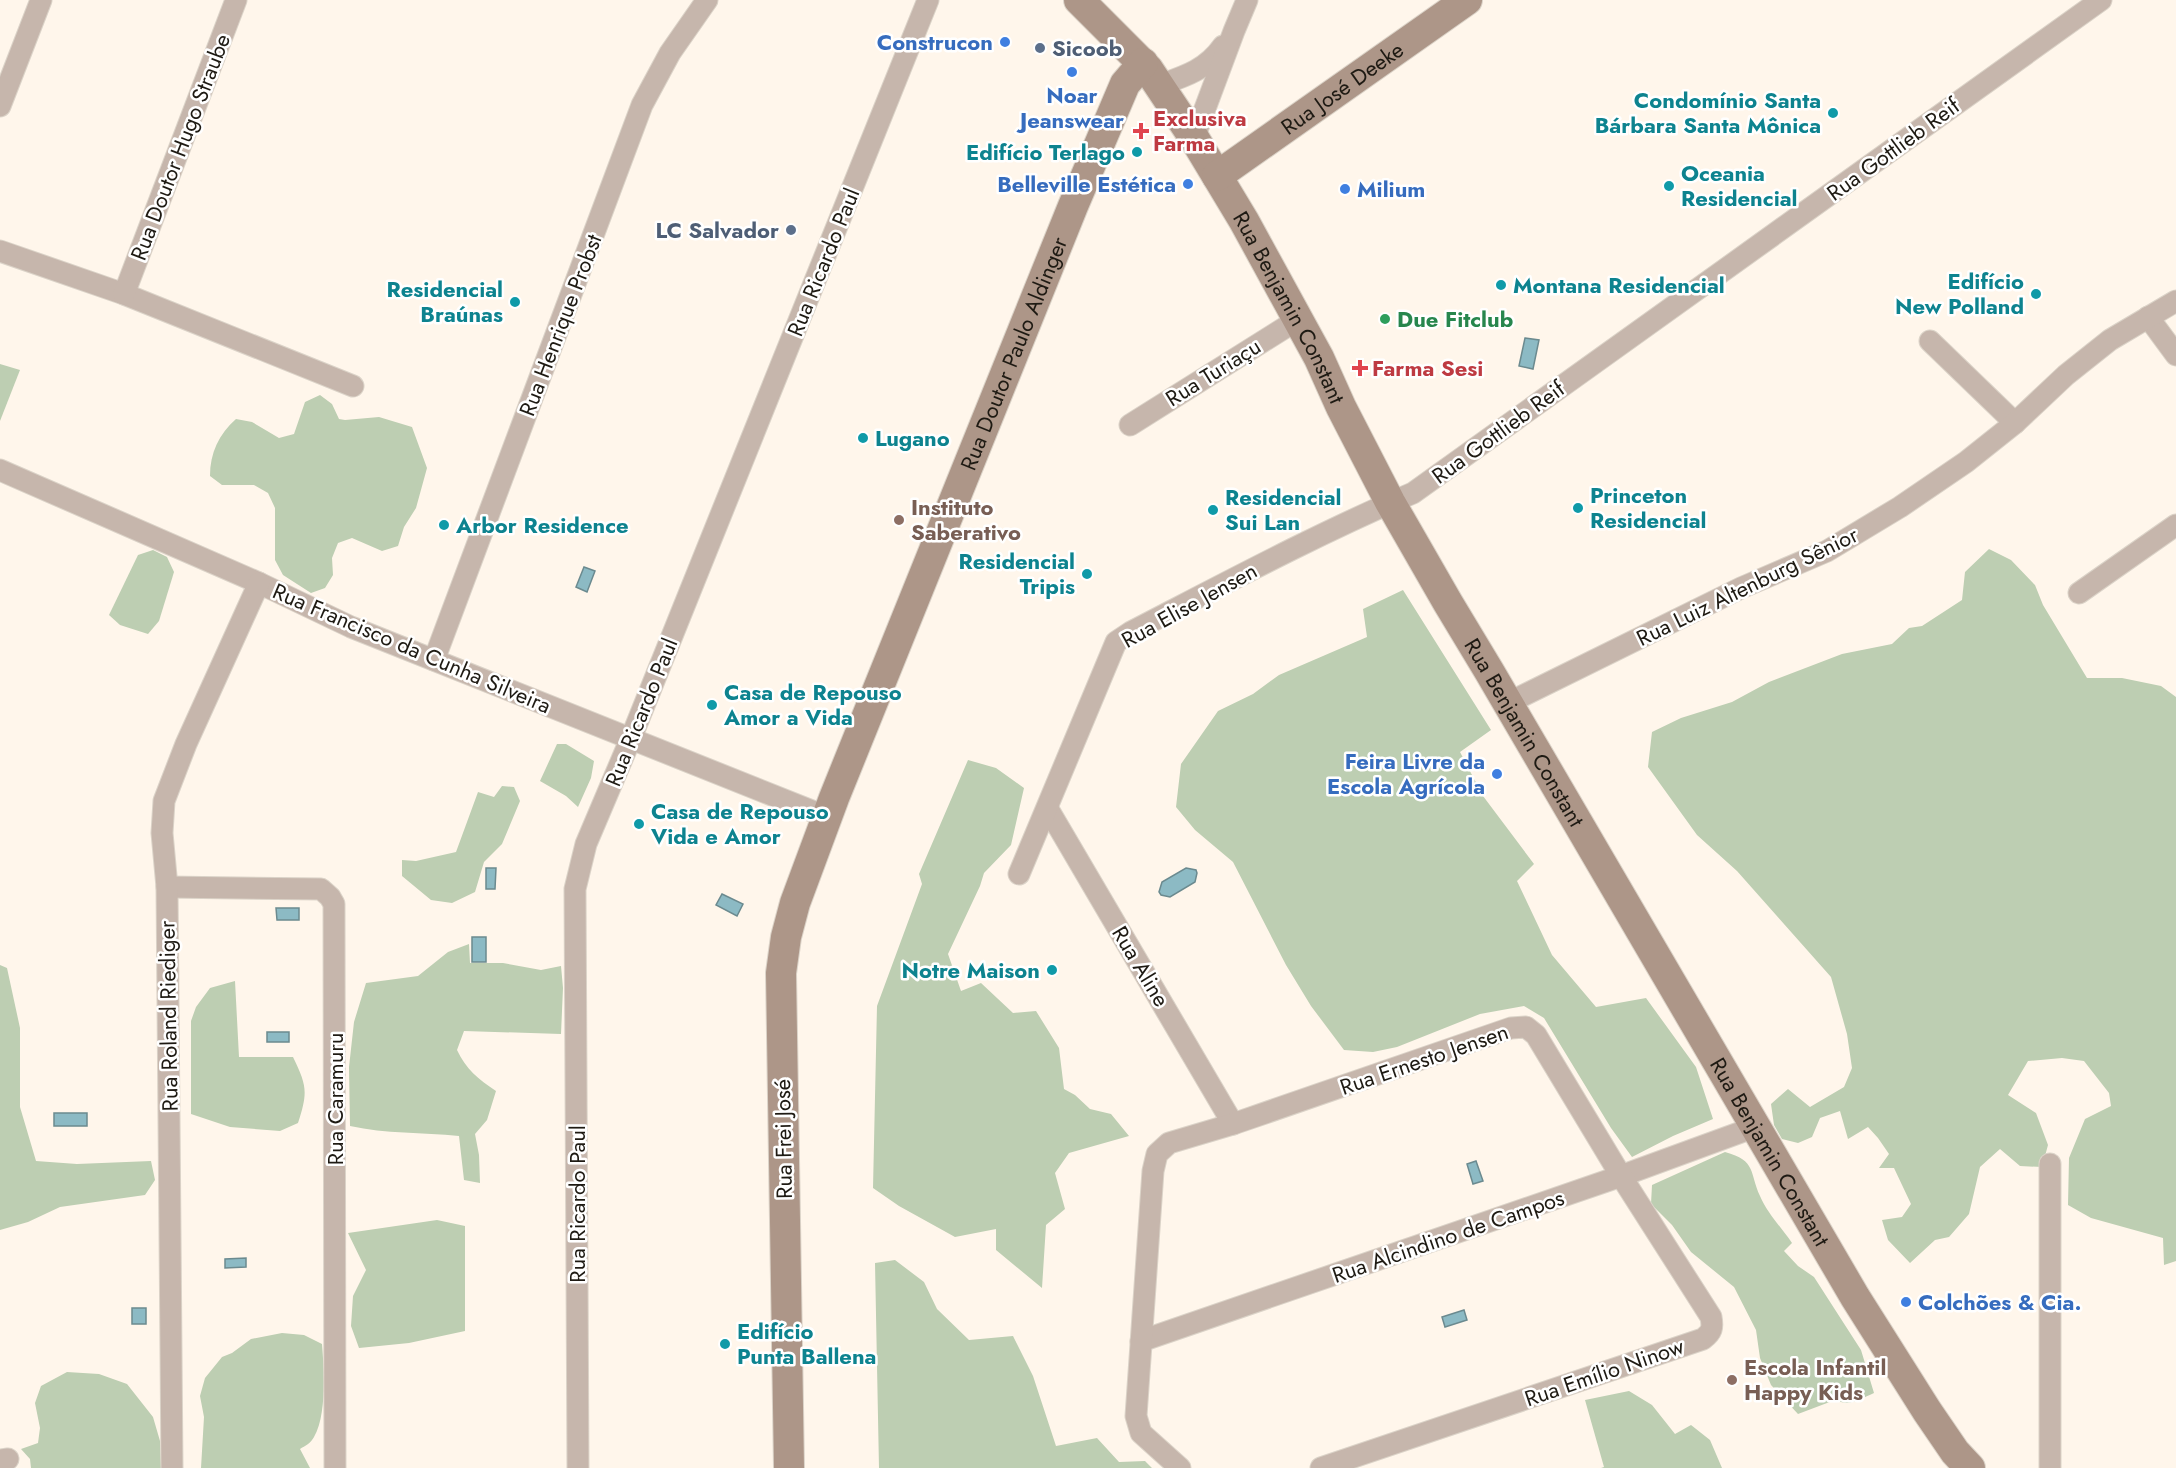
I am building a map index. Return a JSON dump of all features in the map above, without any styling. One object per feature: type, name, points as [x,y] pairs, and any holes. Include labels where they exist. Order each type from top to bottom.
[{"type":"street","points":[[0,106],[41,0]]},
{"type":"street","name":"Rua Doutor Hugo Straube","points":[[124,294],[236,0]]},
{"type":"street","name":"Rua Henrique Probst","points":[[434,660],[642,105],[670,53],[707,0]]},
{"type":"street","name":"Rua Ricardo Paul","points":[[578,1468],[575,889],[586,844],[631,738],[928,0]]},
{"type":"street","name":"Rua Benjamin Constant","points":[[1079,0],[1151,74],[1194,138],[1244,221],[1319,358],[1390,502],[1855,1297],[1927,1411],[1955,1452],[1970,1468]]},
{"type":"street","points":[[1194,138],[1247,0]]},
{"type":"street","name":"Rua José Deeke","points":[[1217,176],[1467,0]]},
{"type":"street","name":"Rua Gottlieb Reif","points":[[1390,502],[1413,492],[1457,461],[2091,3]]},
{"type":"street","points":[[1151,74],[1190,75],[1206,65],[1234,31]]},
{"type":"street","name":"Rua Doutor Paulo Aldinger","points":[[827,817],[1073,206],[1125,84],[1151,74]]},
{"type":"street","points":[[0,251],[124,294],[353,386]]},
{"type":"street","name":"Rua Luiz Altenburg Sênior","points":[[1508,703],[1741,588],[1827,551],[1900,507],[1966,462],[2015,423],[2110,340],[2176,302]]},
{"type":"street","points":[[2148,317],[2176,355]]},
{"type":"street","name":"Rua Turiaçu","points":[[1130,425],[1297,320]]},
{"type":"street","points":[[1930,341],[2015,423]]},
{"type":"street","name":"Rua Francisco da Cunha Silveira","points":[[0,470],[259,583],[351,627],[827,817]]},
{"type":"street","name":"Rua Elise Jensen","points":[[1019,874],[1048,810],[1116,642],[1131,632],[1293,549],[1390,502]]},
{"type":"street","points":[[2079,592],[2176,525]]},
{"type":"street","name":"Rua Roland Riediger","points":[[172,1468],[167,887],[162,833],[164,801],[186,744],[259,583]]},
{"type":"street","name":"Rua Aline","points":[[1048,810],[1233,1124]]},
{"type":"street","name":"Rua Frei José","points":[[789,1468],[781,973],[786,937],[795,903],[827,817]]},
{"type":"street","name":"Rua Caramuru","points":[[167,887],[321,889],[334,904],[335,1468]]},
{"type":"street","name":"Rua Ernesto Jensen","points":[[1141,1341],[1153,1171],[1157,1154],[1169,1143],[1233,1124],[1511,1029],[1526,1027],[1536,1035],[1621,1176]]},
{"type":"street","name":"Rua Alcindino de Campos","points":[[1141,1341],[1621,1176],[1755,1127]]},
{"type":"street","points":[[2050,1164],[2050,1468]]},
{"type":"street","name":"Rua Emílio Ninow","points":[[1321,1468],[1703,1339],[1710,1334],[1713,1327],[1711,1317],[1621,1176]]},
{"type":"street","points":[[1141,1341],[1136,1416],[1142,1433],[1180,1468]]},
{"type":"green space","points":[[0,364],[20,370],[0,421]]},
{"type":"green space","points":[[320,395],[332,404],[339,419],[379,417],[412,427],[427,468],[416,508],[404,527],[398,546],[382,551],[352,538],[338,543],[332,558],[333,575],[325,588],[311,593],[283,575],[275,560],[275,508],[268,493],[254,485],[222,485],[210,476],[217,444],[236,419],[252,422],[279,438],[294,434],[305,402]]},
{"type":"green space","points":[[1989,549],[2011,560],[2035,585],[2043,605],[2087,678],[2122,678],[2161,686],[2176,697],[2176,1261],[2164,1265],[2163,1238],[2091,1218],[2068,1205],[2069,1158],[2085,1119],[2111,1106],[2109,1093],[2084,1061],[2062,1058],[2028,1061],[2008,1095],[2036,1113],[2048,1145],[2042,1167],[2020,1166],[2000,1149],[1980,1167],[1969,1214],[1949,1237],[1935,1240],[1910,1263],[1888,1240],[1882,1220],[1902,1217],[1911,1204],[1894,1168],[1879,1168],[1889,1154],[1868,1127],[1848,1139],[1840,1111],[1820,1118],[1812,1137],[1798,1143],[1782,1139],[1774,1125],[1771,1104],[1788,1089],[1810,1107],[1844,1087],[1852,1068],[1847,1034],[1831,977],[1737,871],[1697,835],[1648,767],[1652,732],[1681,718],[1732,702],[1769,682],[1842,654],[1892,644],[1909,628],[1922,626],[1962,600],[1965,572]]},
{"type":"green space","points":[[153,550],[167,557],[174,572],[159,621],[148,634],[120,625],[109,615],[138,555]]},
{"type":"green space","points":[[1403,590],[1491,730],[1460,752],[1483,796],[1534,864],[1517,881],[1552,955],[1596,1007],[1646,998],[1696,1067],[1713,1119],[1632,1157],[1611,1128],[1544,1018],[1524,1006],[1480,1014],[1397,1047],[1373,1052],[1344,1050],[1311,1006],[1286,965],[1233,862],[1195,830],[1176,807],[1181,764],[1218,711],[1253,694],[1279,675],[1367,637],[1363,609]]},
{"type":"green space","points":[[557,744],[566,744],[594,761],[591,778],[578,807],[566,796],[540,781]]},
{"type":"green space","points":[[968,760],[996,768],[1024,788],[1011,845],[984,873],[948,954],[961,991],[981,983],[1013,1013],[1036,1011],[1059,1048],[1064,1089],[1075,1095],[1090,1109],[1111,1114],[1129,1136],[1069,1153],[1055,1173],[1065,1209],[1046,1225],[1042,1288],[996,1250],[996,1229],[955,1237],[899,1206],[873,1188],[877,1006],[922,884],[919,874]]},
{"type":"green space","points":[[502,786],[514,787],[520,801],[502,844],[484,862],[475,892],[452,903],[431,900],[402,876],[402,860],[416,861],[456,852],[478,792],[494,797]]},
{"type":"green space","points":[[469,944],[470,963],[503,963],[541,970],[561,966],[563,988],[561,1034],[464,1031],[457,1050],[473,1073],[496,1091],[487,1120],[475,1134],[479,1155],[480,1183],[464,1180],[459,1136],[391,1132],[350,1126],[349,1067],[354,1022],[366,983],[418,976],[448,952]]},
{"type":"green space","points":[[0,965],[7,968],[20,1028],[20,1107],[36,1161],[77,1164],[151,1161],[155,1180],[145,1195],[60,1207],[28,1222],[0,1230]]},
{"type":"green space","points":[[235,981],[239,1057],[293,1057],[301,1075],[305,1096],[298,1123],[280,1131],[230,1127],[191,1114],[191,1021],[196,1007],[210,988]]},
{"type":"green space","points":[[1725,1152],[1742,1159],[1750,1168],[1763,1202],[1792,1243],[1784,1251],[1798,1266],[1814,1277],[1861,1350],[1874,1393],[1845,1403],[1835,1400],[1798,1414],[1771,1385],[1760,1358],[1756,1330],[1734,1287],[1691,1252],[1672,1225],[1651,1204],[1652,1185]]},
{"type":"green space","points":[[437,1220],[465,1226],[465,1331],[409,1343],[359,1348],[351,1326],[353,1296],[366,1270],[348,1233]]},
{"type":"green space","points":[[895,1260],[924,1282],[937,1309],[969,1340],[1013,1336],[1033,1376],[1056,1446],[1097,1438],[1119,1462],[1145,1461],[1152,1468],[879,1468],[875,1263]]},
{"type":"green space","points":[[282,1333],[304,1335],[322,1344],[324,1391],[321,1417],[313,1439],[300,1449],[310,1468],[201,1468],[204,1417],[200,1396],[205,1378],[222,1357],[232,1353],[251,1339]]},
{"type":"green space","points":[[67,1372],[99,1374],[127,1384],[153,1417],[160,1441],[161,1468],[31,1468],[30,1459],[21,1449],[38,1443],[40,1428],[35,1403],[41,1386]]},
{"type":"green space","points":[[1629,1391],[1652,1405],[1675,1434],[1691,1425],[1710,1440],[1722,1468],[1601,1468],[1604,1467],[1585,1400]]},
{"type":"water","points":[[1525,338],[1539,340],[1533,369],[1519,366]]},
{"type":"water","points":[[584,567],[595,571],[587,592],[576,587]]},
{"type":"water","points":[[486,868],[496,868],[495,889],[486,889]]},
{"type":"water","points":[[1186,868],[1196,870],[1195,882],[1170,897],[1161,895],[1159,892],[1162,882]]},
{"type":"water","points":[[722,894],[743,904],[737,916],[716,905]]},
{"type":"water","points":[[276,908],[299,908],[299,920],[277,920]]},
{"type":"water","points":[[472,937],[486,937],[486,962],[472,962]]},
{"type":"water","points":[[267,1032],[289,1032],[289,1042],[267,1042]]},
{"type":"water","points":[[54,1113],[87,1113],[87,1126],[54,1126]]},
{"type":"water","points":[[1476,1161],[1483,1181],[1473,1184],[1467,1164]]},
{"type":"water","points":[[246,1258],[246,1267],[225,1268],[225,1259]]},
{"type":"water","points":[[132,1308],[146,1308],[146,1324],[132,1324]]},
{"type":"water","points":[[1464,1310],[1467,1320],[1445,1327],[1442,1317]]},
{"type":"place","name":"Construcon","points":[[1005,42]]},
{"type":"place","name":"Sicoob","points":[[1040,48]]},
{"type":"place","name":"Noar Jeanswear","points":[[1072,72]]},
{"type":"place","name":"Condomínio Santa Bárbara Santa Mônica","points":[[1833,113]]},
{"type":"place","name":"Exclusiva Farma","points":[[1141,131]]},
{"type":"place","name":"Edifício Terlago","points":[[1137,152]]},
{"type":"place","name":"Belleville Estética","points":[[1188,184]]},
{"type":"place","name":"Oceania Residencial","points":[[1669,186]]},
{"type":"place","name":"Milium","points":[[1345,189]]},
{"type":"place","name":"LC Salvador","points":[[791,230]]},
{"type":"place","name":"Montana Residencial","points":[[1501,285]]},
{"type":"place","name":"Edifício New Polland","points":[[2036,294]]},
{"type":"place","name":"Residencial Braúnas","points":[[515,302]]},
{"type":"place","name":"Due Fitclub","points":[[1385,319]]},
{"type":"place","name":"Farma Sesi","points":[[1360,368]]},
{"type":"place","name":"Lugano","points":[[863,438]]},
{"type":"place","name":"Princeton Residencial","points":[[1578,508]]},
{"type":"place","name":"Residencial Sui Lan","points":[[1213,510]]},
{"type":"place","name":"Instituto Saberativo","points":[[899,520]]},
{"type":"place","name":"Arbor Residence","points":[[444,525]]},
{"type":"place","name":"Residencial Tripis","points":[[1087,574]]},
{"type":"place","name":"Casa de Repouso Amor a Vida","points":[[712,705]]},
{"type":"place","name":"Feira Livre da Escola Agrícola","points":[[1497,774]]},
{"type":"place","name":"Casa de Repouso Vida e Amor","points":[[639,824]]},
{"type":"place","name":"Notre Maison","points":[[1052,970]]},
{"type":"place","name":"Colchões & Cia.","points":[[1906,1302]]},
{"type":"place","name":"Edifício Punta Ballena","points":[[725,1344]]},
{"type":"place","name":"Escola Infantil Happy Kids","points":[[1732,1380]]}]
